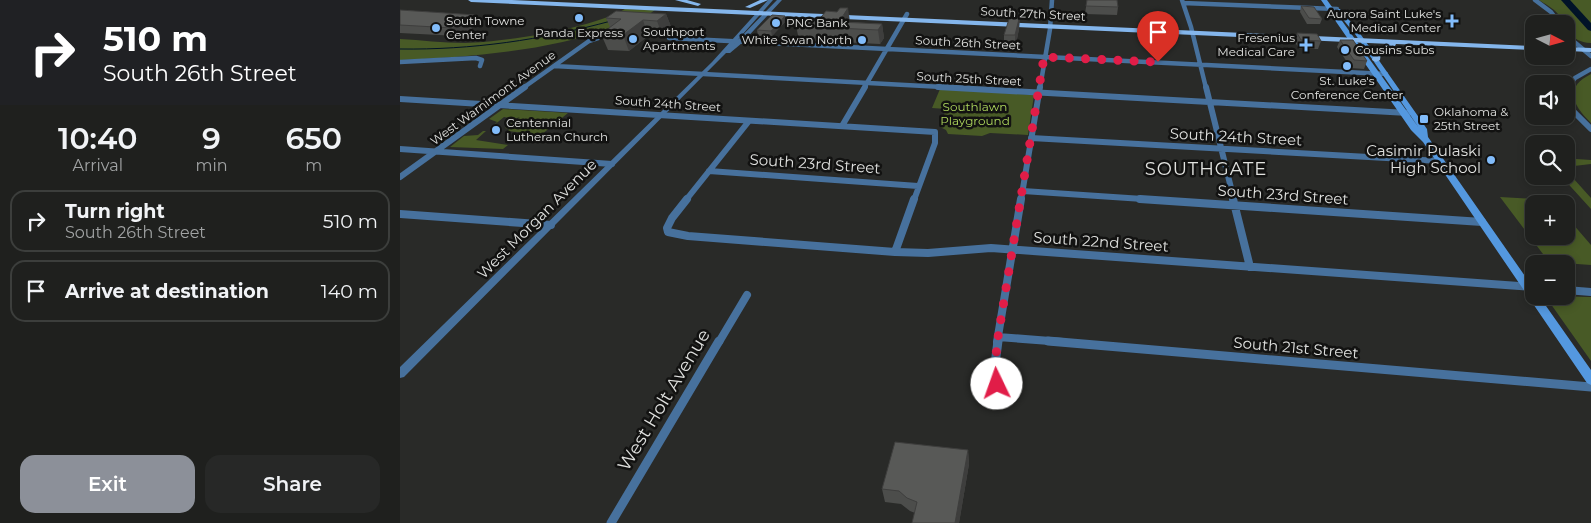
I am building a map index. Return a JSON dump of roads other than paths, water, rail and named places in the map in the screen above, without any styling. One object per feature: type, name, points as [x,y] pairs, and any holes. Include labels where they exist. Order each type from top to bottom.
[{"type":"main road","name":"South 27th Street","points":[[471,0],[711,11],[766,9]]},
{"type":"main road","points":[[530,3],[538,0]]},
{"type":"main road","name":"South 27th Street","points":[[600,0],[748,6],[837,14],[958,17],[1050,24],[1264,34],[1525,43]]},
{"type":"main road","points":[[678,0],[698,4]]},
{"type":"main road","points":[[1324,0],[1336,18],[1376,60],[1413,113],[1426,140]]},
{"type":"main road","points":[[1329,0],[1345,18],[1374,73],[1414,128],[1426,140],[1482,222],[1525,280]]},
{"type":"main road","points":[[564,4],[645,1],[654,9]]},
{"type":"main road","name":"South 27th Street","points":[[837,14],[884,13],[948,22],[1012,24],[1096,23],[1192,30]]},
{"type":"main road","points":[[948,22],[958,17]]},
{"type":"main road","points":[[1336,18],[1345,18]]},
{"type":"main road","name":"South 27th Street","points":[[1356,38],[1407,43],[1525,48]]},
{"type":"main road","points":[[1498,47],[1506,42]]},
{"type":"main road","points":[[1376,60],[1376,55],[1381,49],[1407,43]]},
{"type":"main road","points":[[1577,44],[1589,48]]},
{"type":"main road","points":[[1575,47],[1589,48]]},
{"type":"main road","points":[[1542,305],[1591,380]]},
{"type":"street","name":"West Morgan Avenue","points":[[714,63],[740,42],[771,0]]},
{"type":"street","name":"West Morgan Avenue","points":[[400,374],[714,63],[732,42],[766,9],[780,0]]},
{"type":"street","points":[[997,384],[995,364],[998,337],[1050,24],[1052,0]]},
{"type":"street","points":[[1535,0],[1553,15]]},
{"type":"street","points":[[1250,267],[1192,30],[1182,1],[1337,9]]},
{"type":"street","points":[[842,126],[905,17]]},
{"type":"street","name":"West Warnimont Avenue","points":[[400,177],[589,41],[598,38]]},
{"type":"street","name":"South 26th Street","points":[[669,38],[1386,74]]},
{"type":"street","points":[[1589,48],[1591,56]]},
{"type":"street","points":[[400,62],[476,58],[482,60],[480,66]]},
{"type":"street","name":"South 25th Street","points":[[554,66],[1413,113]]},
{"type":"street","points":[[1575,75],[1591,68]]},
{"type":"street","name":"South 24th Street","points":[[400,99],[935,132],[935,143],[918,186]]},
{"type":"street","points":[[1575,113],[1591,129]]},
{"type":"street","points":[[709,171],[749,121]]},
{"type":"street","name":"South 24th Street","points":[[1031,138],[1440,161]]},
{"type":"street","points":[[400,149],[612,164]]},
{"type":"street","name":"South 23rd Street","points":[[709,171],[918,186]]},
{"type":"street","name":"South 22nd Street","points":[[709,171],[672,218],[667,228],[668,232],[688,236],[895,252],[928,253],[991,248],[1525,287]]},
{"type":"street","points":[[895,252],[918,186]]},
{"type":"street","name":"South 23rd Street","points":[[1023,191],[1482,222]]},
{"type":"street","points":[[400,214],[551,225]]},
{"type":"street","points":[[1575,291],[1591,292]]},
{"type":"street","name":"West Holt Avenue","points":[[610,523],[747,294]]},
{"type":"street","name":"South 21st Street","points":[[998,337],[1591,387]]},
{"type":"waterway","points":[[1565,0],[1591,28]]},
{"type":"waterway","points":[[400,49],[480,46],[559,34],[611,21]]},
{"type":"place","name":"Panda Express","points":[[579,18]]},
{"type":"place","name":"Aurora Saint Luke's Medical Center","points":[[1452,21]]},
{"type":"place","name":"PNC Bank","points":[[776,23]]},
{"type":"place","name":"South Towne Center","points":[[436,28]]},
{"type":"place","name":"Southport Apartments","points":[[633,39]]},
{"type":"place","name":"White Swan North","points":[[862,40]]},
{"type":"place","name":"Fresenius Medical Care","points":[[1306,45]]},
{"type":"place","name":"Cousins Subs","points":[[1345,50]]},
{"type":"place","name":"St. Luke's Conference Center","points":[[1347,66]]},
{"type":"place","name":"Oklahoma & 25th Street","points":[[1424,119]]},
{"type":"place","name":"Centennial Lutheran Church","points":[[496,130]]},
{"type":"place","name":"Casimir Pulaski High School","points":[[1491,160]]},
{"type":"district","name":"SOUTHGATE","points":[[1206,169]]},
{"type":"park label","name":"Southlawn Playground","points":[[975,114]]}]
